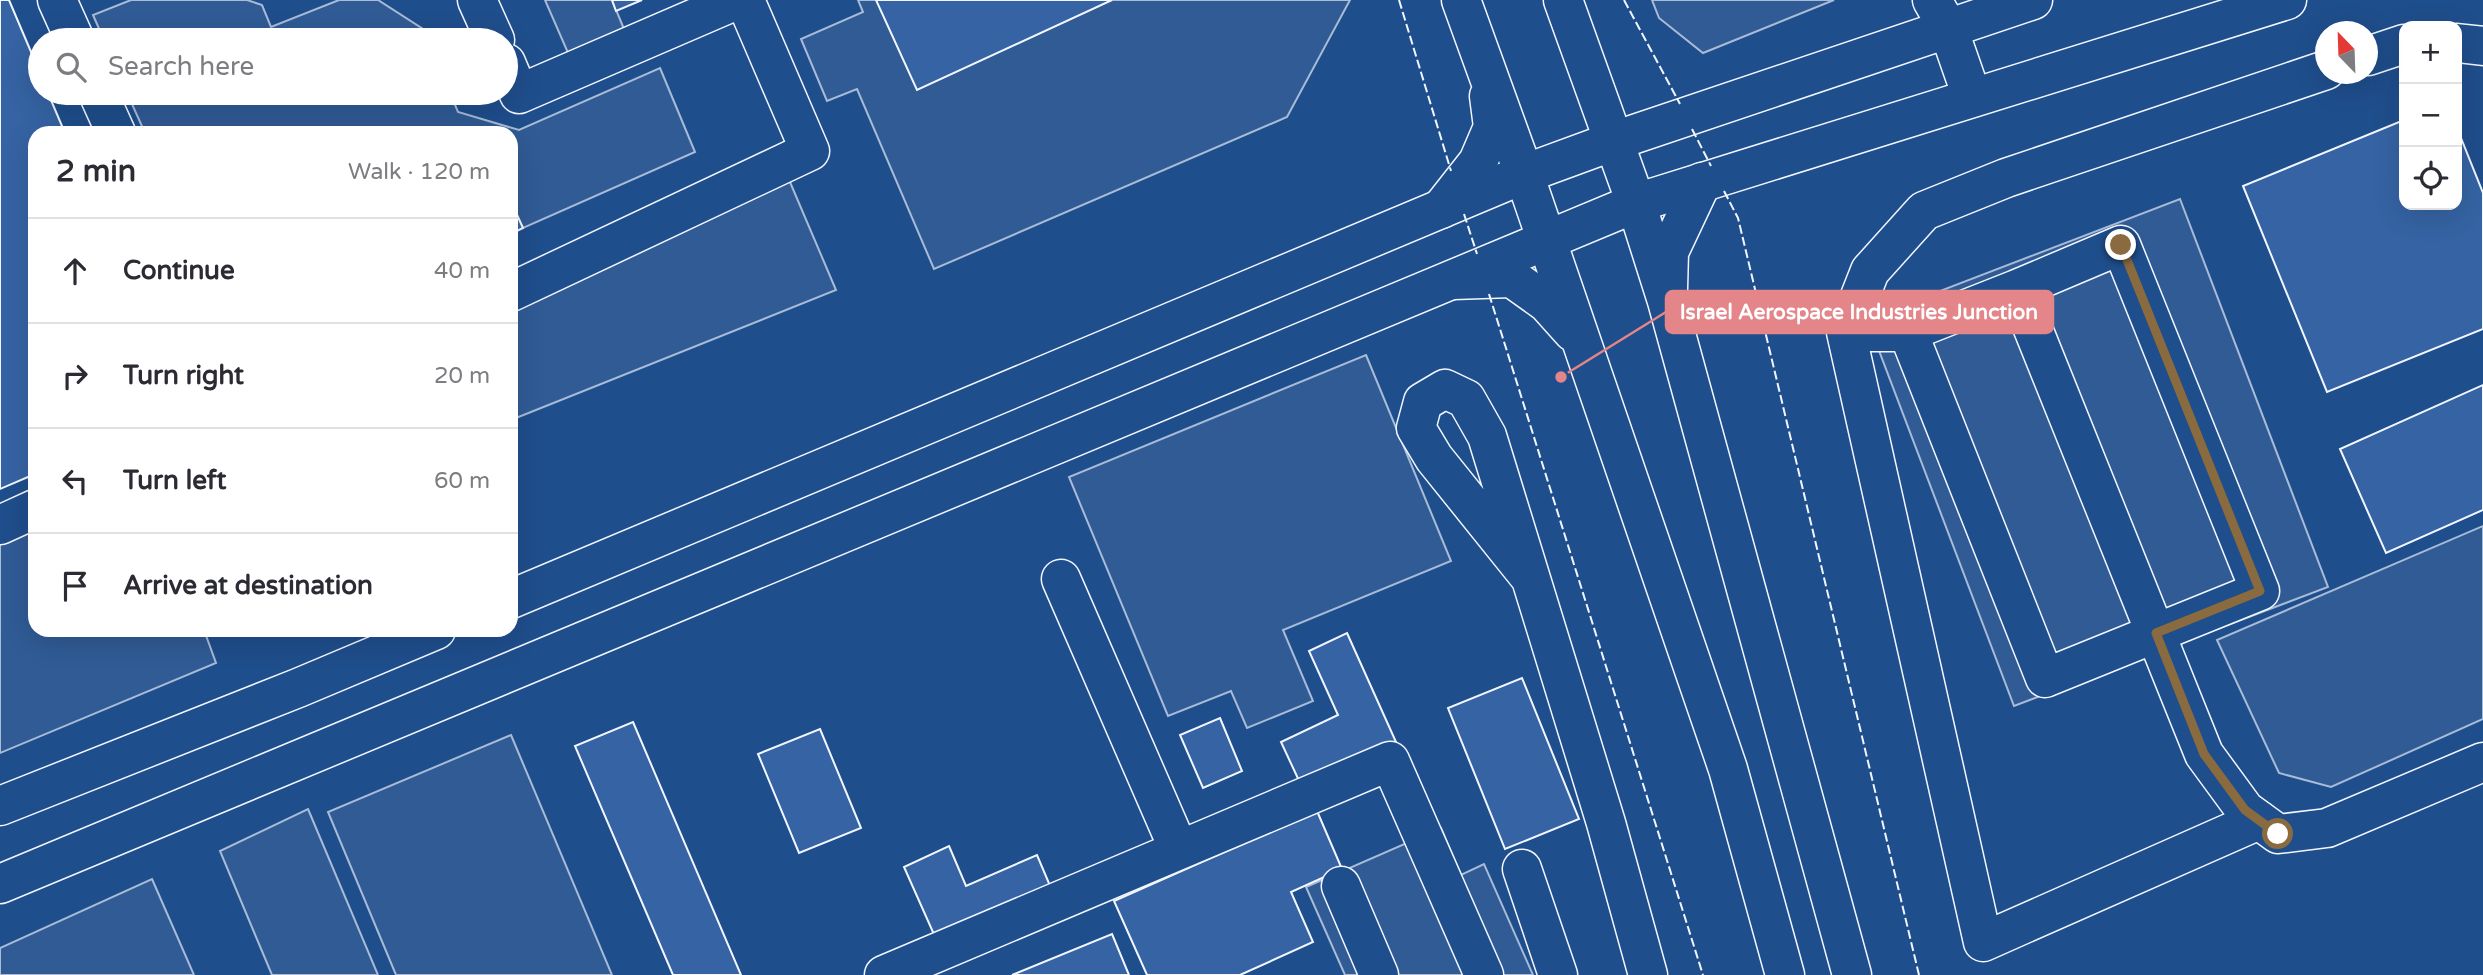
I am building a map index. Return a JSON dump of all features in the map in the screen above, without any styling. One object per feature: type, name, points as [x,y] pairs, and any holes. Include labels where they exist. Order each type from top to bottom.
[{"type":"main road","points":[[57,0],[70,28]]},
{"type":"main road","points":[[477,0],[490,28]]},
{"type":"main road","points":[[518,92],[519,94],[737,0]]},
{"type":"main road","points":[[518,289],[810,151],[744,0]]},
{"type":"main road","points":[[1461,0],[1547,240],[1728,768],[1785,975]]},
{"type":"main road","points":[[1563,0],[1636,203],[1667,301],[1852,975]]},
{"type":"main road","points":[[518,596],[1524,174],[1940,14],[2033,0]]},
{"type":"main road","points":[[0,884],[1636,203],[2287,0]]},
{"type":"main road","points":[[1940,14],[1972,97]]},
{"type":"main road","points":[[2462,44],[2483,47]]},
{"type":"main road","points":[[2378,53],[2399,46]]},
{"type":"main road","points":[[1441,209],[1478,162],[1493,127],[1484,63]]},
{"type":"main road","points":[[2259,820],[1983,942],[1846,332],[1870,271],[1924,211],[2006,178],[2315,74]]},
{"type":"main road","points":[[103,105],[113,126]]},
{"type":"main road","points":[[1667,301],[1670,252],[1702,182]]},
{"type":"main road","points":[[1846,332],[1908,332],[2121,245],[2260,591],[2045,678],[1908,332]]},
{"type":"main road","points":[[1453,279],[1512,278],[1547,303],[1582,341]]},
{"type":"main road","points":[[2017,289],[2204,754],[2245,810],[2278,834],[2327,828],[2483,762]]},
{"type":"main road","points":[[0,525],[28,512]]},
{"type":"main road","points":[[1528,575],[1606,824],[1648,975]]},
{"type":"main road","points":[[1061,579],[1179,850]]},
{"type":"main road","points":[[0,806],[419,637]]},
{"type":"main road","points":[[884,975],[1390,761],[1484,975]]},
{"type":"main road","points":[[1522,869],[1558,975]]},
{"type":"main road","points":[[1341,886],[1379,975]]},
{"type":"shaded area","points":[[131,0],[247,0],[262,5],[271,27],[339,0],[378,0],[421,28],[99,28],[93,15]]},
{"type":"shaded area","points":[[545,0],[612,0],[631,46],[575,69]]},
{"type":"shaded area","points":[[858,0],[1350,0],[1287,117],[934,269],[857,89],[827,101],[801,39],[863,12]]},
{"type":"shaded area","points":[[1652,0],[1834,0],[1703,53],[1659,18]]},
{"type":"shaded area","points":[[660,68],[695,152],[523,228],[518,217],[519,130]]},
{"type":"shaded area","points":[[132,105],[455,105],[458,112],[505,126],[142,126]]},
{"type":"shaded area","points":[[787,175],[836,290],[518,417],[518,305]]},
{"type":"shaded area","points":[[2180,199],[2328,587],[2014,706],[1867,319]]},
{"type":"shaded area","points":[[1366,355],[1451,561],[1283,630],[1313,701],[1247,728],[1231,691],[1168,716],[1069,477]]},
{"type":"shaded area","points":[[2483,526],[2483,719],[2331,787],[2279,773],[2217,640]]},
{"type":"shaded area","points":[[28,528],[28,637],[207,637],[216,663],[0,753],[0,540]]},
{"type":"shaded area","points":[[511,735],[612,975],[396,975],[328,812]]},
{"type":"shaded area","points":[[308,809],[378,975],[272,975],[220,851]]},
{"type":"shaded area","points":[[1441,828],[1461,875],[1484,864],[1533,975],[1345,975],[1306,887]]},
{"type":"shaded area","points":[[152,879],[194,975],[0,975],[0,948]]},
{"type":"building","points":[[0,0],[9,0],[28,45],[28,105],[53,105],[62,126],[28,126],[28,477],[0,489]]},
{"type":"building","points":[[612,0],[642,0],[616,11]]},
{"type":"building","points":[[876,0],[1112,0],[917,90]]},
{"type":"building","points":[[2399,122],[2399,210],[2462,210],[2462,140],[2483,193],[2483,329],[2327,392],[2243,186]]},
{"type":"building","points":[[518,217],[523,228],[518,230]]},
{"type":"building","points":[[2483,385],[2483,510],[2386,553],[2340,449]]},
{"type":"building","points":[[1347,633],[1396,742],[1301,785],[1281,742],[1338,715],[1309,651]]},
{"type":"building","points":[[1522,678],[1579,819],[1505,849],[1448,708]]},
{"type":"building","points":[[1220,718],[1242,771],[1203,788],[1180,735]]},
{"type":"building","points":[[633,722],[741,975],[673,975],[575,746]]},
{"type":"building","points":[[820,729],[861,828],[799,853],[758,754]]},
{"type":"building","points":[[1317,811],[1342,869],[1291,892],[1313,942],[1240,975],[1147,975],[1114,901]]},
{"type":"building","points":[[949,846],[966,886],[1037,855],[1051,888],[936,939],[904,867]]},
{"type":"building","points":[[1112,934],[1129,975],[1012,975]]},
{"type":"fence","points":[[1399,0],[1451,171]]},
{"type":"fence","points":[[1624,0],[1680,104]]},
{"type":"fence","points":[[1692,129],[1711,166]]},
{"type":"fence","points":[[1724,191],[1738,218],[1919,975]]},
{"type":"fence","points":[[1464,214],[1477,254]]},
{"type":"fence","points":[[1489,294],[1703,975]]},
{"type":"place","name":"Israel Aerospace Industries Junction","points":[[1561,377]]},
{"type":"route","points":[[2121,245],[2260,591],[2156,633],[2204,754],[2245,810],[2278,834]]}]
